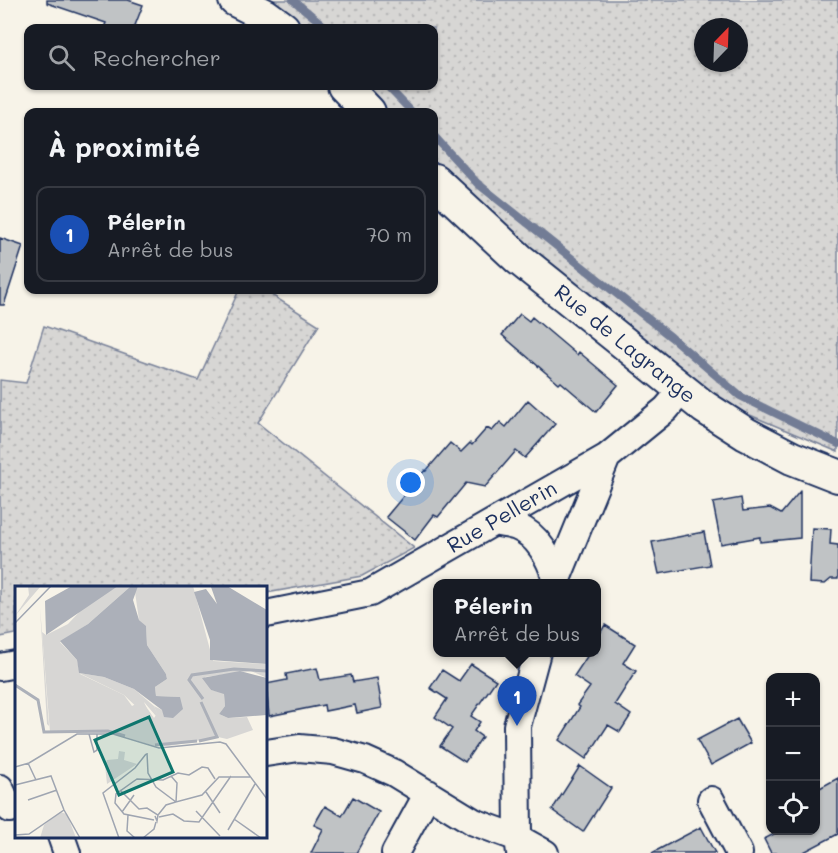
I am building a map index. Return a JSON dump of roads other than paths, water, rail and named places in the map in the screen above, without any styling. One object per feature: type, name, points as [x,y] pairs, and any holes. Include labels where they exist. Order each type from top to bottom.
[{"type":"street","points":[[235,0],[277,24]]},
{"type":"street","points":[[348,90],[365,108]]},
{"type":"street","name":"Rue de Lagrange","points":[[438,184],[519,259],[682,390],[746,434],[792,458],[838,476]]},
{"type":"street","name":"Rue Pellerin","points":[[267,614],[370,593],[608,457],[666,409],[682,390]]},
{"type":"street","points":[[556,579],[608,457]]},
{"type":"street","points":[[494,522],[519,527],[537,542],[551,561],[555,579]]},
{"type":"street","points":[[519,846],[517,726],[536,657]]},
{"type":"street","points":[[267,753],[299,748],[333,751],[365,760],[394,773],[474,822],[519,846],[545,853]]},
{"type":"street","points":[[395,853],[428,793]]},
{"type":"street","points":[[711,800],[739,853]]},
{"type":"street","points":[[61,838],[68,853]]},
{"type":"waterway","points":[[293,0],[322,24]]},
{"type":"waterway","points":[[391,90],[408,108]]},
{"type":"waterway","points":[[438,140],[477,183],[671,337],[740,396],[838,444]]},
{"type":"place","name":"Pélerin","points":[[517,726]]}]
